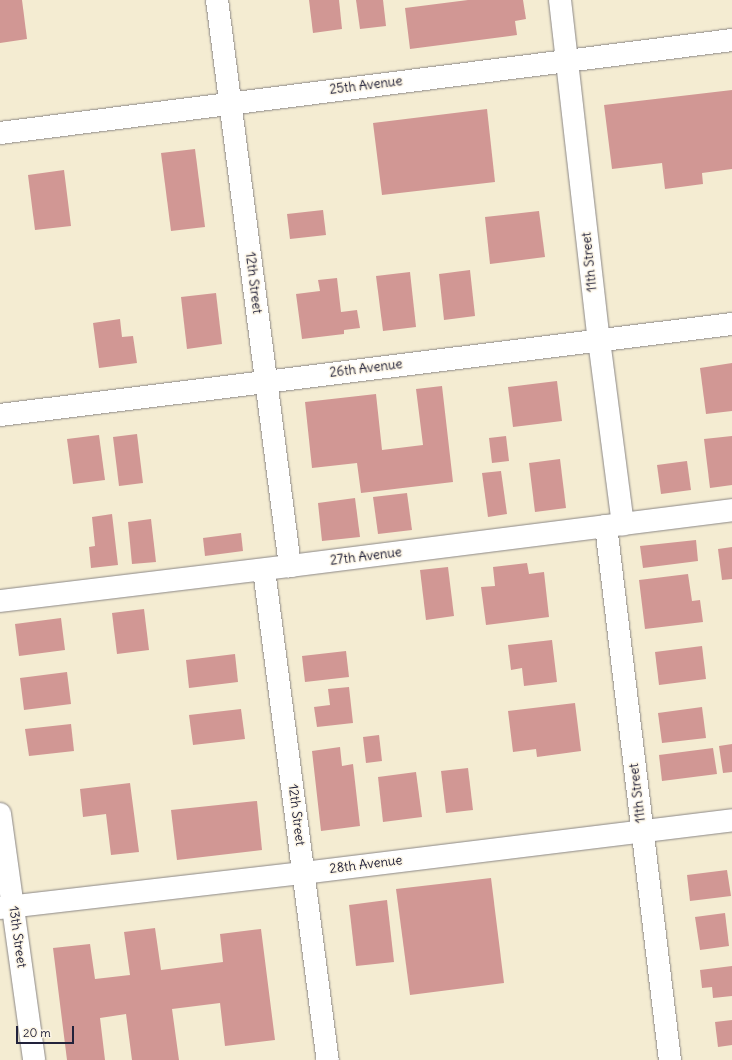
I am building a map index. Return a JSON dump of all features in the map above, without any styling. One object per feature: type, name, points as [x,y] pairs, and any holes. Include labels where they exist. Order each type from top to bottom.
[{"type":"street","name":"12th Street","points":[[217,0],[290,566]]},
{"type":"street","name":"11th Street","points":[[560,0],[599,340],[642,832],[670,1060]]},
{"type":"street","name":"25th Avenue","points":[[0,133],[732,40]]},
{"type":"street","name":"26th Avenue","points":[[0,415],[732,324]]},
{"type":"street","name":"27th Avenue","points":[[0,601],[264,570],[732,510]]},
{"type":"street","name":"12th Street","points":[[264,570],[328,1060]]},
{"type":"street","name":"13th Street","points":[[0,814],[7,907],[34,1060]]},
{"type":"street","name":"28th Avenue","points":[[7,907],[303,873],[732,820]]},
{"type":"building","points":[[0,0],[22,0],[27,39],[0,43]]},
{"type":"building","points":[[309,0],[339,0],[342,29],[313,33]]},
{"type":"building","points":[[356,0],[383,0],[386,26],[360,29]]},
{"type":"building","points":[[468,0],[523,0],[526,19],[515,21],[517,35],[410,49],[405,8]]},
{"type":"building","points":[[732,90],[732,169],[702,173],[703,184],[665,189],[662,163],[612,169],[604,105]]},
{"type":"building","points":[[487,109],[495,182],[382,195],[373,123]]},
{"type":"building","points":[[195,149],[205,227],[171,231],[161,153]]},
{"type":"building","points":[[64,170],[71,226],[35,230],[28,175]]},
{"type":"building","points":[[323,210],[326,235],[290,239],[287,214]]},
{"type":"building","points":[[539,211],[545,257],[490,264],[485,217]]},
{"type":"building","points":[[470,270],[475,316],[444,320],[439,274]]},
{"type":"building","points":[[410,272],[416,327],[383,331],[376,276]]},
{"type":"building","points":[[337,278],[341,312],[357,310],[360,328],[344,330],[344,334],[302,339],[296,294],[320,291],[318,280]]},
{"type":"building","points":[[216,293],[222,344],[187,349],[181,297]]},
{"type":"building","points":[[120,319],[122,337],[133,336],[137,363],[99,368],[93,323]]},
{"type":"building","points":[[732,363],[732,411],[706,414],[700,368]]},
{"type":"building","points":[[557,381],[562,421],[513,427],[508,387]]},
{"type":"building","points":[[442,386],[453,482],[361,493],[357,463],[312,468],[305,402],[376,394],[382,450],[423,445],[416,389]]},
{"type":"building","points":[[137,434],[143,483],[119,486],[113,437]]},
{"type":"building","points":[[99,435],[105,480],[73,484],[67,439]]},
{"type":"building","points":[[506,436],[509,461],[492,463],[489,438]]},
{"type":"building","points":[[732,436],[732,485],[710,488],[704,439]]},
{"type":"building","points":[[560,459],[566,508],[535,512],[529,463]]},
{"type":"building","points":[[687,461],[691,490],[661,494],[657,465]]},
{"type":"building","points":[[501,471],[507,514],[488,517],[482,473]]},
{"type":"building","points":[[407,493],[412,530],[378,534],[373,497]]},
{"type":"building","points":[[355,498],[360,537],[322,541],[318,503]]},
{"type":"building","points":[[112,514],[118,565],[91,568],[89,547],[95,546],[92,517]]},
{"type":"building","points":[[151,519],[156,562],[132,564],[128,522]]},
{"type":"building","points":[[241,533],[243,551],[205,556],[203,538]]},
{"type":"building","points":[[696,540],[698,561],[643,568],[640,546]]},
{"type":"building","points":[[732,547],[732,579],[722,580],[718,549]]},
{"type":"building","points":[[527,563],[529,574],[544,572],[549,617],[486,625],[481,587],[495,586],[493,567]]},
{"type":"building","points":[[448,567],[454,616],[426,620],[420,570]]},
{"type":"building","points":[[688,574],[692,601],[700,600],[703,622],[645,629],[639,580]]},
{"type":"building","points":[[144,609],[149,650],[117,654],[112,613]]},
{"type":"building","points":[[61,618],[65,650],[19,656],[15,624]]},
{"type":"building","points":[[552,640],[557,682],[524,686],[522,668],[511,670],[508,645]]},
{"type":"building","points":[[702,646],[706,679],[659,685],[655,652]]},
{"type":"building","points":[[346,651],[349,677],[305,682],[302,656]]},
{"type":"building","points":[[235,654],[238,682],[189,688],[186,660]]},
{"type":"building","points":[[67,672],[71,704],[24,710],[20,678]]},
{"type":"building","points":[[349,687],[353,723],[317,727],[314,707],[330,705],[328,689]]},
{"type":"building","points":[[575,703],[581,751],[537,757],[536,749],[513,752],[508,711]]},
{"type":"building","points":[[702,707],[706,738],[662,743],[658,713]]},
{"type":"building","points":[[241,709],[245,739],[193,745],[189,715]]},
{"type":"building","points":[[71,724],[74,751],[29,756],[25,729]]},
{"type":"building","points":[[379,735],[382,761],[366,763],[363,737]]},
{"type":"building","points":[[732,744],[732,772],[723,773],[719,746]]},
{"type":"building","points":[[340,747],[342,766],[353,764],[360,826],[321,831],[312,751]]},
{"type":"building","points":[[713,748],[717,774],[662,781],[659,755]]},
{"type":"building","points":[[468,768],[473,810],[446,813],[441,771]]},
{"type":"building","points":[[416,772],[422,817],[383,822],[378,777]]},
{"type":"building","points":[[130,783],[139,852],[111,855],[106,814],[83,817],[80,789]]},
{"type":"building","points":[[257,801],[262,850],[177,860],[171,810]]},
{"type":"building","points":[[727,870],[731,896],[690,901],[687,875]]},
{"type":"building","points":[[491,878],[504,983],[410,995],[396,889]]},
{"type":"building","points":[[387,900],[394,962],[356,966],[349,905]]},
{"type":"building","points":[[725,913],[729,946],[700,950],[695,917]]},
{"type":"building","points":[[155,928],[161,970],[223,962],[220,934],[261,929],[275,1040],[225,1046],[220,1003],[172,1009],[179,1060],[132,1060],[126,1014],[100,1018],[105,1060],[67,1060],[53,948],[90,944],[95,979],[130,975],[124,932]]},
{"type":"building","points":[[732,966],[732,996],[713,998],[712,987],[702,988],[700,970]]},
{"type":"building","points":[[732,1020],[732,1045],[718,1047],[715,1022]]}]
